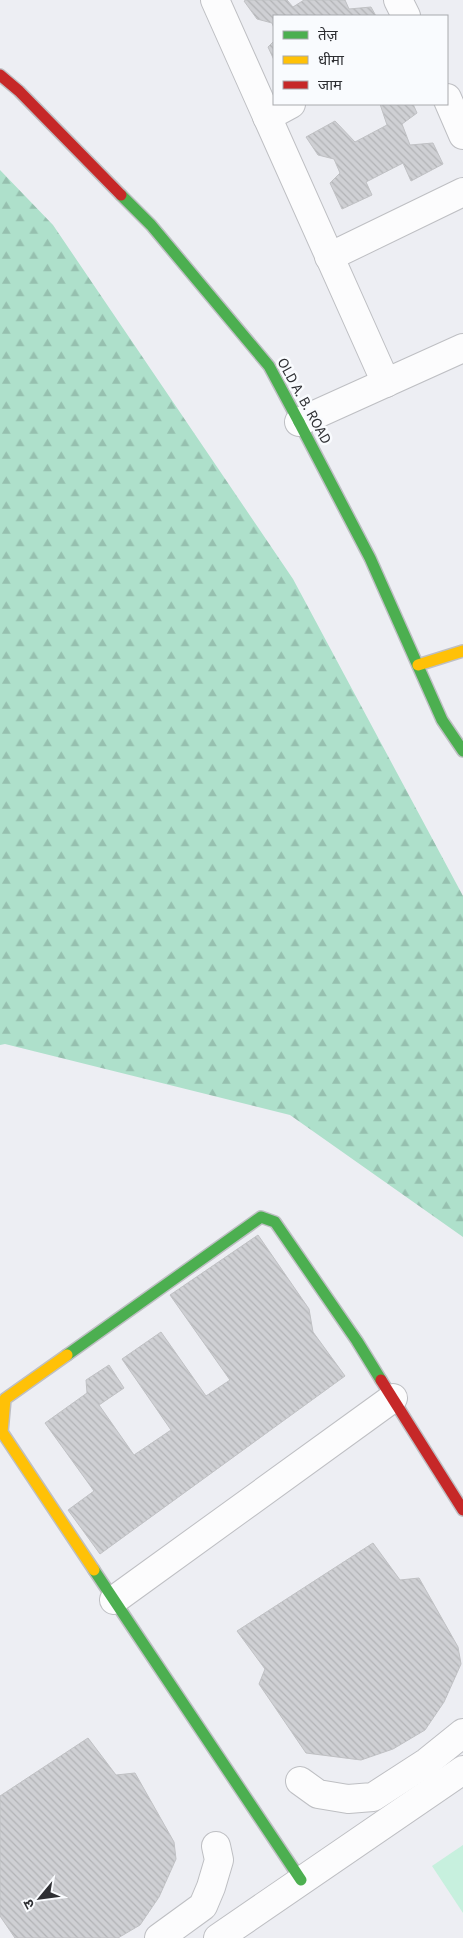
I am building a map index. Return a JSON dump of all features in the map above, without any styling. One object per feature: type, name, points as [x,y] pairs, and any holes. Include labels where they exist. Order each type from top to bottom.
[{"type":"street","points":[[215,0],[386,383]]},
{"type":"street","points":[[398,0],[406,15]]},
{"type":"street","name":"OLD A. B. ROAD","points":[[0,75],[19,91],[151,225],[269,366],[370,558],[442,720],[463,752]]},
{"type":"street","points":[[448,100],[463,135]]},
{"type":"street","points":[[267,117],[289,105]]},
{"type":"street","points":[[330,257],[463,192]]},
{"type":"street","points":[[299,422],[463,348]]},
{"type":"street","points":[[418,665],[463,651]]},
{"type":"street","points":[[301,1880],[2,1432],[5,1399],[261,1217],[275,1222],[357,1340],[463,1510]]},
{"type":"street","points":[[114,1600],[393,1398]]},
{"type":"street","points":[[300,1781],[318,1794],[348,1799],[373,1797],[427,1762],[463,1733]]},
{"type":"street","points":[[427,1762],[441,1785]]},
{"type":"street","points":[[220,1937],[463,1770]]},
{"type":"street","points":[[159,1938],[203,1906],[212,1887],[219,1860],[216,1846]]},
{"type":"green space","points":[[0,170],[53,225],[293,579],[463,896],[463,1237],[290,1115],[5,1044],[0,1045]]},
{"type":"green space","points":[[463,1845],[463,1913],[432,1866]]},
{"type":"building","points":[[287,0],[293,7],[304,0],[345,0],[349,9],[371,7],[375,15],[273,15],[273,26],[272,23],[257,19],[244,1]]},
{"type":"building","points":[[273,42],[273,58],[268,47]]},
{"type":"building","points":[[380,105],[413,105],[417,113],[402,124],[410,145],[433,143],[443,164],[411,181],[403,163],[366,182],[372,195],[342,209],[330,183],[340,173],[334,159],[318,155],[306,137],[335,121],[355,142],[387,125]]},
{"type":"building","points":[[258,1235],[309,1309],[313,1332],[345,1376],[100,1554],[68,1510],[94,1491],[45,1423],[87,1393],[86,1380],[109,1365],[124,1388],[99,1405],[134,1455],[171,1430],[122,1359],[161,1332],[206,1396],[230,1380],[170,1295]]},
{"type":"building","points":[[373,1543],[400,1580],[419,1578],[458,1647],[461,1664],[444,1702],[425,1730],[393,1749],[361,1760],[306,1753],[259,1684],[265,1669],[237,1631]]},
{"type":"building","points":[[88,1738],[116,1775],[135,1773],[174,1842],[176,1859],[159,1897],[140,1925],[118,1938],[15,1938],[0,1916],[0,1796]]},
{"type":"traffic: fast","points":[[121,195],[151,225],[269,366],[299,422]]},
{"type":"traffic: fast","points":[[299,422],[370,558],[442,720],[463,751]]},
{"type":"traffic: fast","points":[[67,1355],[261,1217],[275,1222],[357,1341],[381,1380]]},
{"type":"traffic: fast","points":[[94,1570],[301,1880]]},
{"type":"traffic: slow","points":[[418,665],[463,651]]},
{"type":"traffic: slow","points":[[67,1355],[5,1399],[2,1432],[94,1570]]},
{"type":"traffic: jam","points":[[0,75],[19,91],[121,195]]},
{"type":"traffic: jam","points":[[381,1380],[463,1510]]}]
